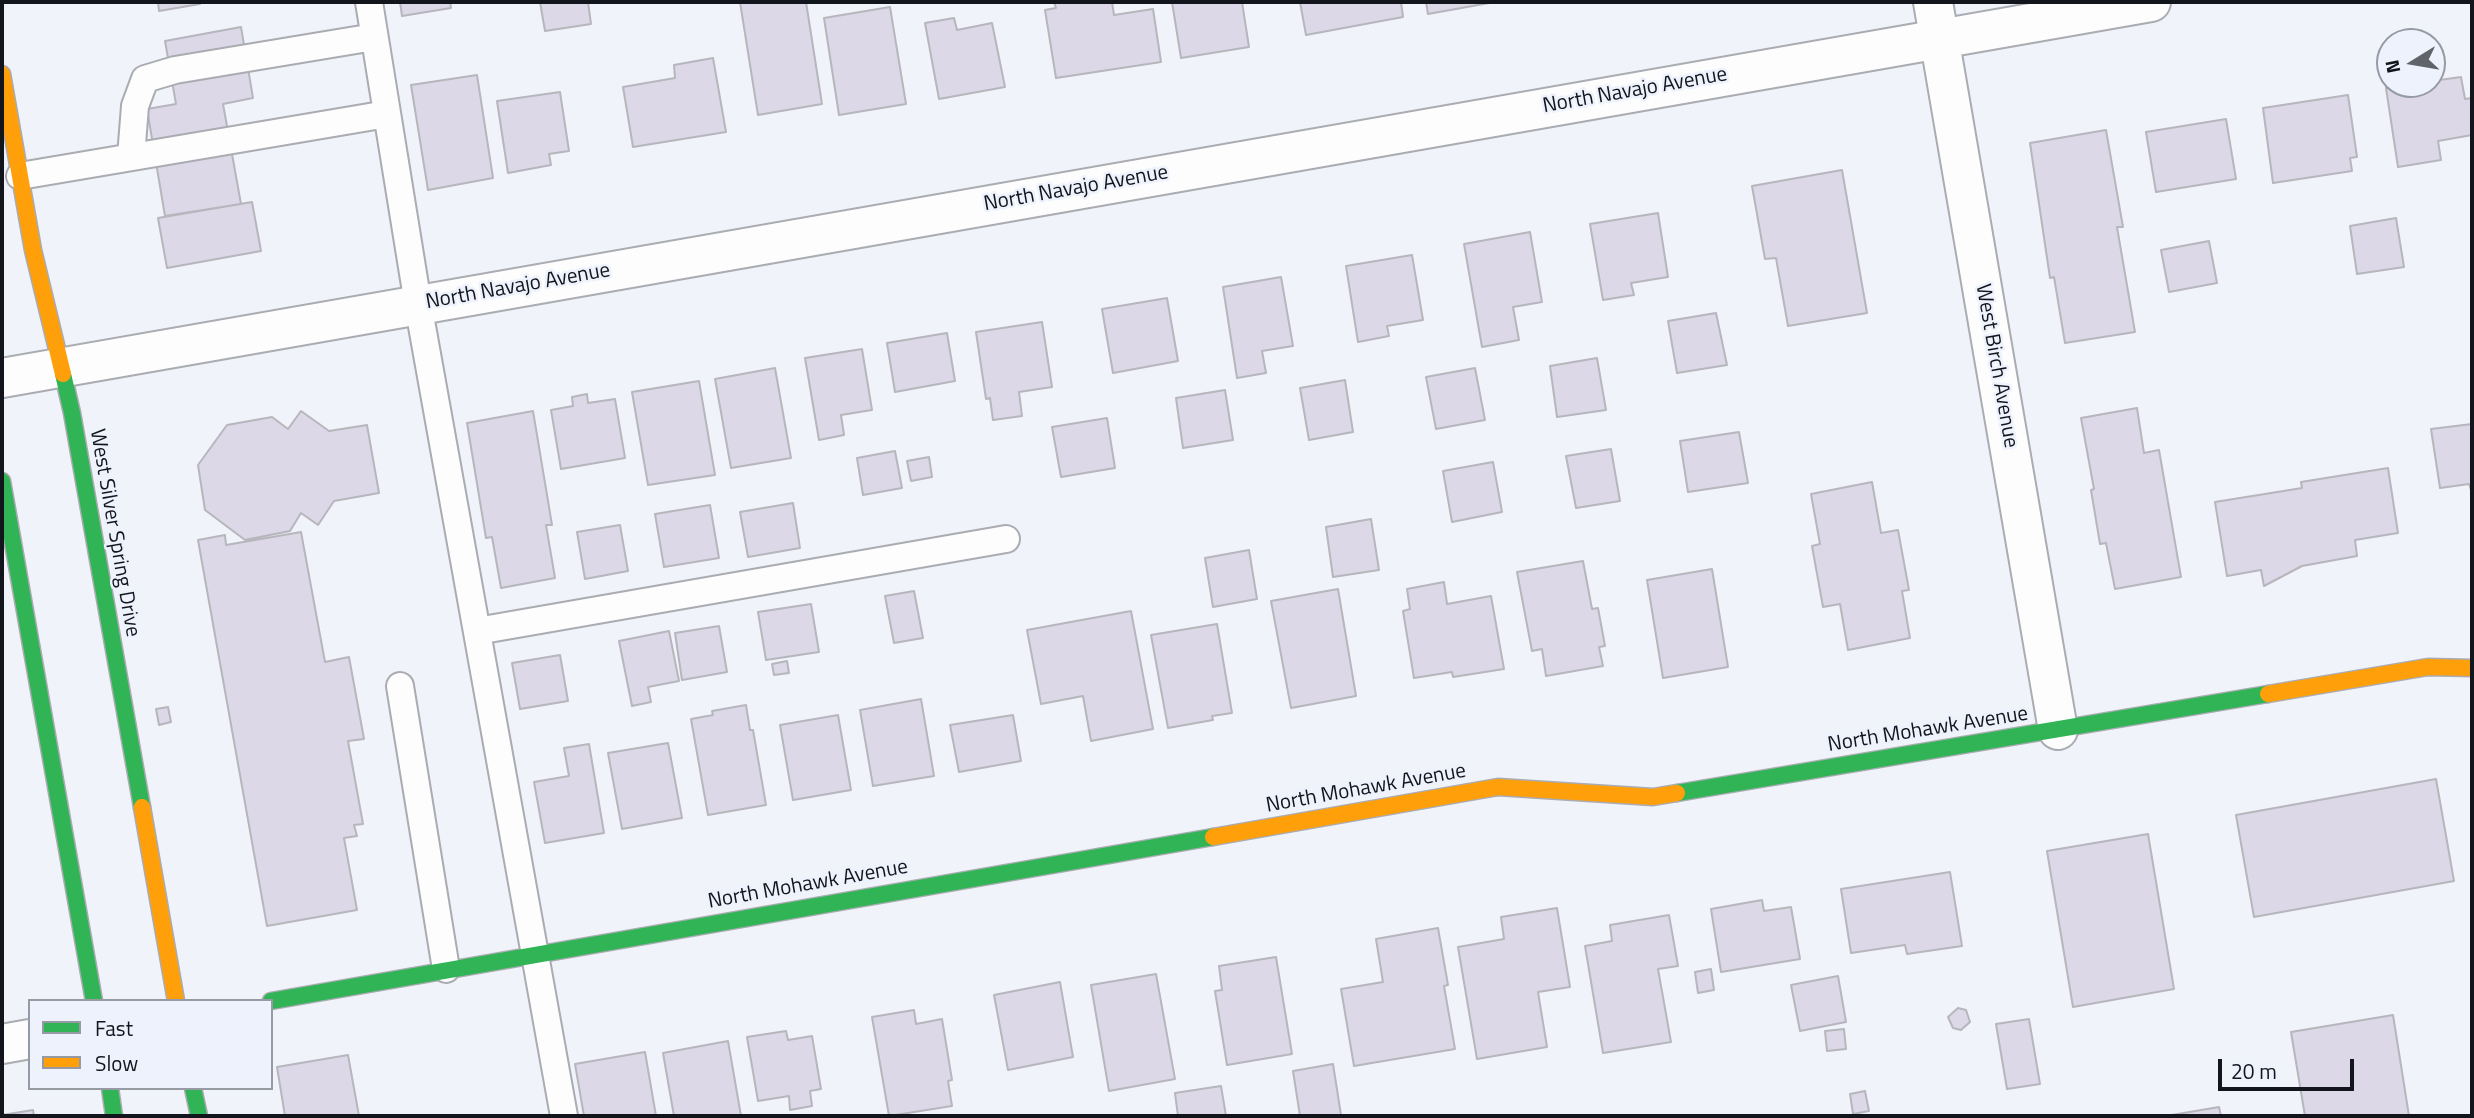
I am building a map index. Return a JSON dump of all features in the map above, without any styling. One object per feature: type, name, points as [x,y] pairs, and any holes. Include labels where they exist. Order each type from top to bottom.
[{"type":"street","name":"North Navajo Avenue","points":[[2,378],[418,304],[1936,19],[2151,2]]},
{"type":"street","name":"West Birch Avenue","points":[[1936,19],[2058,730]]},
{"type":"street","name":"West Silver Spring Drive","points":[[2,74],[33,250],[72,412],[176,999]]},
{"type":"street","points":[[2,481],[94,999]]},
{"type":"street","name":"North Mohawk Avenue","points":[[273,1001],[1498,787],[1653,796],[2428,667],[2472,668]]},
{"type":"street","points":[[2,1044],[28,1039]]},
{"type":"street","points":[[110,1090],[114,1116]]},
{"type":"street","points":[[194,1090],[199,1116]]},
{"type":"lane","points":[[369,2],[418,304],[564,1116]]},
{"type":"lane","points":[[131,157],[135,106],[145,79],[175,70],[374,37]]},
{"type":"lane","points":[[20,176],[387,114]]},
{"type":"lane","points":[[477,631],[1006,539]]},
{"type":"lane","points":[[400,686],[446,969]]},
{"type":"building","points":[[158,2],[200,2],[200,4],[159,11]]},
{"type":"building","points":[[400,2],[450,2],[451,8],[402,16]]},
{"type":"building","points":[[540,2],[588,2],[591,24],[545,31]]},
{"type":"building","points":[[740,2],[806,2],[822,104],[758,115]]},
{"type":"building","points":[[1054,2],[1112,2],[1114,15],[1153,9],[1161,62],[1056,78],[1045,10],[1056,8]]},
{"type":"building","points":[[1172,2],[1242,2],[1249,47],[1181,58]]},
{"type":"building","points":[[1300,2],[1401,2],[1403,17],[1306,35]]},
{"type":"building","points":[[1426,2],[1495,2],[1428,14]]},
{"type":"building","points":[[890,7],[906,104],[839,115],[824,18]]},
{"type":"building","points":[[954,18],[957,30],[992,23],[1005,87],[939,99],[925,23]]},
{"type":"building","points":[[241,27],[253,98],[223,104],[241,204],[165,216],[147,109],[176,104],[165,41]]},
{"type":"building","points":[[713,58],[726,132],[633,147],[623,87],[675,78],[674,65]]},
{"type":"building","points":[[477,75],[493,178],[428,190],[411,85]]},
{"type":"building","points":[[2461,77],[2465,99],[2472,98],[2472,135],[2438,141],[2441,160],[2398,167],[2388,98],[2446,98],[2446,79]]},
{"type":"building","points":[[560,92],[569,151],[549,154],[551,165],[508,173],[497,101]]},
{"type":"building","points":[[2348,95],[2357,157],[2350,158],[2352,171],[2273,183],[2263,108]]},
{"type":"building","points":[[2226,119],[2236,179],[2156,192],[2146,132]]},
{"type":"building","points":[[2106,130],[2123,227],[2117,227],[2135,332],[2065,343],[2054,277],[2050,278],[2030,143]]},
{"type":"building","points":[[1842,170],[1867,313],[1788,326],[1776,258],[1765,259],[1752,186]]},
{"type":"building","points":[[252,202],[261,251],[167,268],[158,218]]},
{"type":"building","points":[[1658,213],[1668,277],[1631,283],[1634,295],[1603,300],[1590,224]]},
{"type":"building","points":[[2396,218],[2404,267],[2357,274],[2350,226]]},
{"type":"building","points":[[1530,232],[1542,302],[1513,307],[1519,340],[1482,347],[1464,244]]},
{"type":"building","points":[[2209,241],[2217,283],[2169,292],[2161,250]]},
{"type":"building","points":[[1412,255],[1423,320],[1387,326],[1389,336],[1358,342],[1346,266]]},
{"type":"building","points":[[1281,277],[1293,346],[1262,351],[1266,373],[1237,378],[1223,287]]},
{"type":"building","points":[[1167,298],[1178,361],[1113,373],[1102,309]]},
{"type":"building","points":[[1716,313],[1727,365],[1677,373],[1668,321]]},
{"type":"building","points":[[1042,322],[1052,387],[1019,392],[1022,416],[993,420],[990,398],[986,399],[976,332]]},
{"type":"building","points":[[947,333],[955,381],[895,392],[887,343]]},
{"type":"building","points":[[862,349],[872,410],[841,415],[844,435],[819,440],[805,358]]},
{"type":"building","points":[[1597,358],[1606,410],[1557,417],[1550,366]]},
{"type":"building","points":[[775,368],[791,458],[731,468],[715,379]]},
{"type":"building","points":[[1475,368],[1485,420],[1436,429],[1426,377]]},
{"type":"building","points":[[1345,380],[1353,432],[1309,440],[1300,388]]},
{"type":"building","points":[[699,381],[715,475],[648,485],[632,392]]},
{"type":"building","points":[[1225,390],[1233,440],[1183,448],[1176,398]]},
{"type":"building","points":[[587,394],[588,403],[615,399],[625,458],[561,469],[551,410],[573,406],[572,397]]},
{"type":"building","points":[[2137,408],[2144,453],[2159,450],[2181,577],[2115,589],[2106,543],[2100,544],[2091,490],[2094,489],[2081,418]]},
{"type":"building","points":[[301,411],[329,431],[367,425],[379,493],[334,501],[318,525],[301,513],[290,531],[245,540],[205,510],[198,465],[227,425],[272,417],[288,429]]},
{"type":"building","points":[[533,411],[552,525],[546,525],[555,578],[501,588],[492,537],[486,538],[467,423]]},
{"type":"building","points":[[1107,418],[1115,468],[1061,477],[1052,427]]},
{"type":"building","points":[[2472,424],[2472,493],[2469,484],[2440,488],[2431,429]]},
{"type":"building","points":[[1739,432],[1748,483],[1688,492],[1680,441]]},
{"type":"building","points":[[1611,449],[1620,501],[1576,508],[1566,456]]},
{"type":"building","points":[[895,451],[902,488],[863,495],[857,458]]},
{"type":"building","points":[[929,457],[932,477],[911,481],[907,461]]},
{"type":"building","points":[[1493,462],[1502,512],[1452,522],[1443,471]]},
{"type":"building","points":[[2388,468],[2398,533],[2355,540],[2357,556],[2302,566],[2264,586],[2261,570],[2227,576],[2215,502],[2302,488],[2301,482]]},
{"type":"building","points":[[1872,482],[1881,533],[1898,530],[1909,590],[1902,591],[1910,638],[1848,650],[1840,604],[1823,607],[1812,546],[1820,544],[1811,494]]},
{"type":"building","points":[[793,503],[800,548],[748,557],[740,512]]},
{"type":"building","points":[[710,505],[719,558],[664,567],[655,514]]},
{"type":"building","points":[[1371,519],[1379,570],[1333,577],[1326,527]]},
{"type":"building","points":[[620,525],[628,571],[585,579],[577,532]]},
{"type":"building","points":[[301,532],[325,662],[349,657],[364,739],[348,741],[363,824],[354,825],[357,836],[344,838],[357,910],[267,926],[198,540],[225,535],[226,545]]},
{"type":"building","points":[[1249,550],[1257,599],[1213,607],[1205,558]]},
{"type":"building","points":[[1583,561],[1592,609],[1598,608],[1605,646],[1599,647],[1603,666],[1546,676],[1542,649],[1532,651],[1517,572]]},
{"type":"building","points":[[1712,569],[1728,667],[1663,678],[1647,580]]},
{"type":"building","points":[[1444,582],[1447,604],[1491,596],[1504,669],[1453,677],[1452,672],[1414,678],[1403,611],[1410,609],[1407,589]]},
{"type":"building","points":[[1338,589],[1356,696],[1291,708],[1271,601]]},
{"type":"building","points":[[914,591],[923,638],[894,643],[885,596]]},
{"type":"building","points":[[811,604],[819,652],[766,660],[758,612]]},
{"type":"building","points":[[1131,611],[1153,729],[1091,741],[1083,696],[1041,704],[1027,630]]},
{"type":"building","points":[[1217,624],[1232,713],[1212,716],[1213,720],[1168,728],[1151,635]]},
{"type":"building","points":[[719,626],[727,672],[682,680],[675,633]]},
{"type":"building","points":[[669,631],[679,681],[648,687],[651,702],[632,706],[619,641]]},
{"type":"building","points":[[560,655],[568,701],[520,709],[512,663]]},
{"type":"building","points":[[787,661],[789,673],[774,675],[772,664]]},
{"type":"building","points":[[921,699],[934,776],[873,786],[860,710]]},
{"type":"building","points":[[746,705],[766,805],[708,815],[691,719],[713,715],[712,711]]},
{"type":"building","points":[[168,707],[171,722],[159,725],[156,709]]},
{"type":"building","points":[[838,715],[851,790],[793,800],[780,725]]},
{"type":"building","points":[[1013,715],[1021,761],[959,772],[950,725]]},
{"type":"building","points":[[668,743],[682,818],[622,829],[608,753]]},
{"type":"building","points":[[589,744],[604,833],[545,843],[534,782],[569,776],[564,748]]},
{"type":"building","points":[[2436,779],[2454,881],[2254,917],[2236,815]]},
{"type":"building","points":[[2148,834],[2174,989],[2073,1007],[2047,851]]},
{"type":"building","points":[[1950,872],[1962,946],[1907,954],[1905,945],[1851,953],[1841,889]]},
{"type":"building","points":[[1762,900],[1764,911],[1791,907],[1800,959],[1721,972],[1711,909]]},
{"type":"building","points":[[1557,908],[1570,987],[1538,992],[1547,1047],[1477,1059],[1458,947],[1504,939],[1501,917]]},
{"type":"building","points":[[1669,915],[1678,966],[1658,969],[1671,1042],[1603,1053],[1585,946],[1612,941],[1610,925]]},
{"type":"building","points":[[1438,928],[1448,985],[1444,986],[1455,1049],[1354,1066],[1341,989],[1383,982],[1376,939]]},
{"type":"building","points":[[1276,957],[1292,1054],[1227,1065],[1215,991],[1222,990],[1219,966]]},
{"type":"building","points":[[1711,969],[1714,990],[1698,993],[1695,972]]},
{"type":"building","points":[[1156,974],[1175,1079],[1109,1091],[1091,985]]},
{"type":"building","points":[[1838,976],[1846,1022],[1800,1031],[1791,985]]},
{"type":"building","points":[[1060,982],[1073,1057],[1008,1070],[994,995]]},
{"type":"building","points":[[1958,1008],[1966,1010],[1970,1022],[1961,1030],[1953,1028],[1948,1017]]},
{"type":"building","points":[[914,1010],[916,1024],[942,1019],[952,1080],[948,1081],[952,1106],[889,1116],[872,1017]]},
{"type":"building","points":[[2393,1015],[2409,1116],[2305,1116],[2291,1032]]},
{"type":"building","points":[[2029,1019],[2040,1084],[2007,1089],[1996,1024]]},
{"type":"building","points":[[1844,1029],[1846,1049],[1827,1051],[1825,1031]]},
{"type":"building","points":[[786,1031],[788,1040],[812,1036],[821,1089],[810,1091],[812,1106],[790,1110],[789,1096],[758,1101],[747,1037]]},
{"type":"building","points":[[728,1041],[741,1116],[674,1116],[663,1053]]},
{"type":"building","points":[[645,1052],[656,1116],[584,1116],[575,1064]]},
{"type":"building","points":[[348,1055],[359,1116],[285,1116],[277,1067]]},
{"type":"building","points":[[1333,1064],[1341,1115],[1300,1116],[1293,1071]]},
{"type":"building","points":[[1221,1086],[1226,1116],[1178,1116],[1175,1093]]},
{"type":"building","points":[[1865,1091],[1869,1111],[1853,1114],[1850,1094]]},
{"type":"building","points":[[2219,1107],[2221,1116],[2166,1116]]},
{"type":"building","points":[[33,1110],[34,1116],[2,1116],[2,1115]]},
{"type":"traffic: fast","points":[[63,374],[142,807]]},
{"type":"traffic: fast","points":[[2,481],[94,999]]},
{"type":"traffic: fast","points":[[1677,793],[2268,694]]},
{"type":"traffic: fast","points":[[273,1001],[1213,837]]},
{"type":"traffic: fast","points":[[110,1090],[114,1116]]},
{"type":"traffic: fast","points":[[193,1090],[199,1116]]},
{"type":"traffic: slow","points":[[2,74],[33,250],[63,374]]},
{"type":"traffic: slow","points":[[2268,694],[2428,667],[2472,668]]},
{"type":"traffic: slow","points":[[1213,837],[1498,787],[1653,797],[1677,793]]},
{"type":"traffic: slow","points":[[142,807],[176,999]]}]
